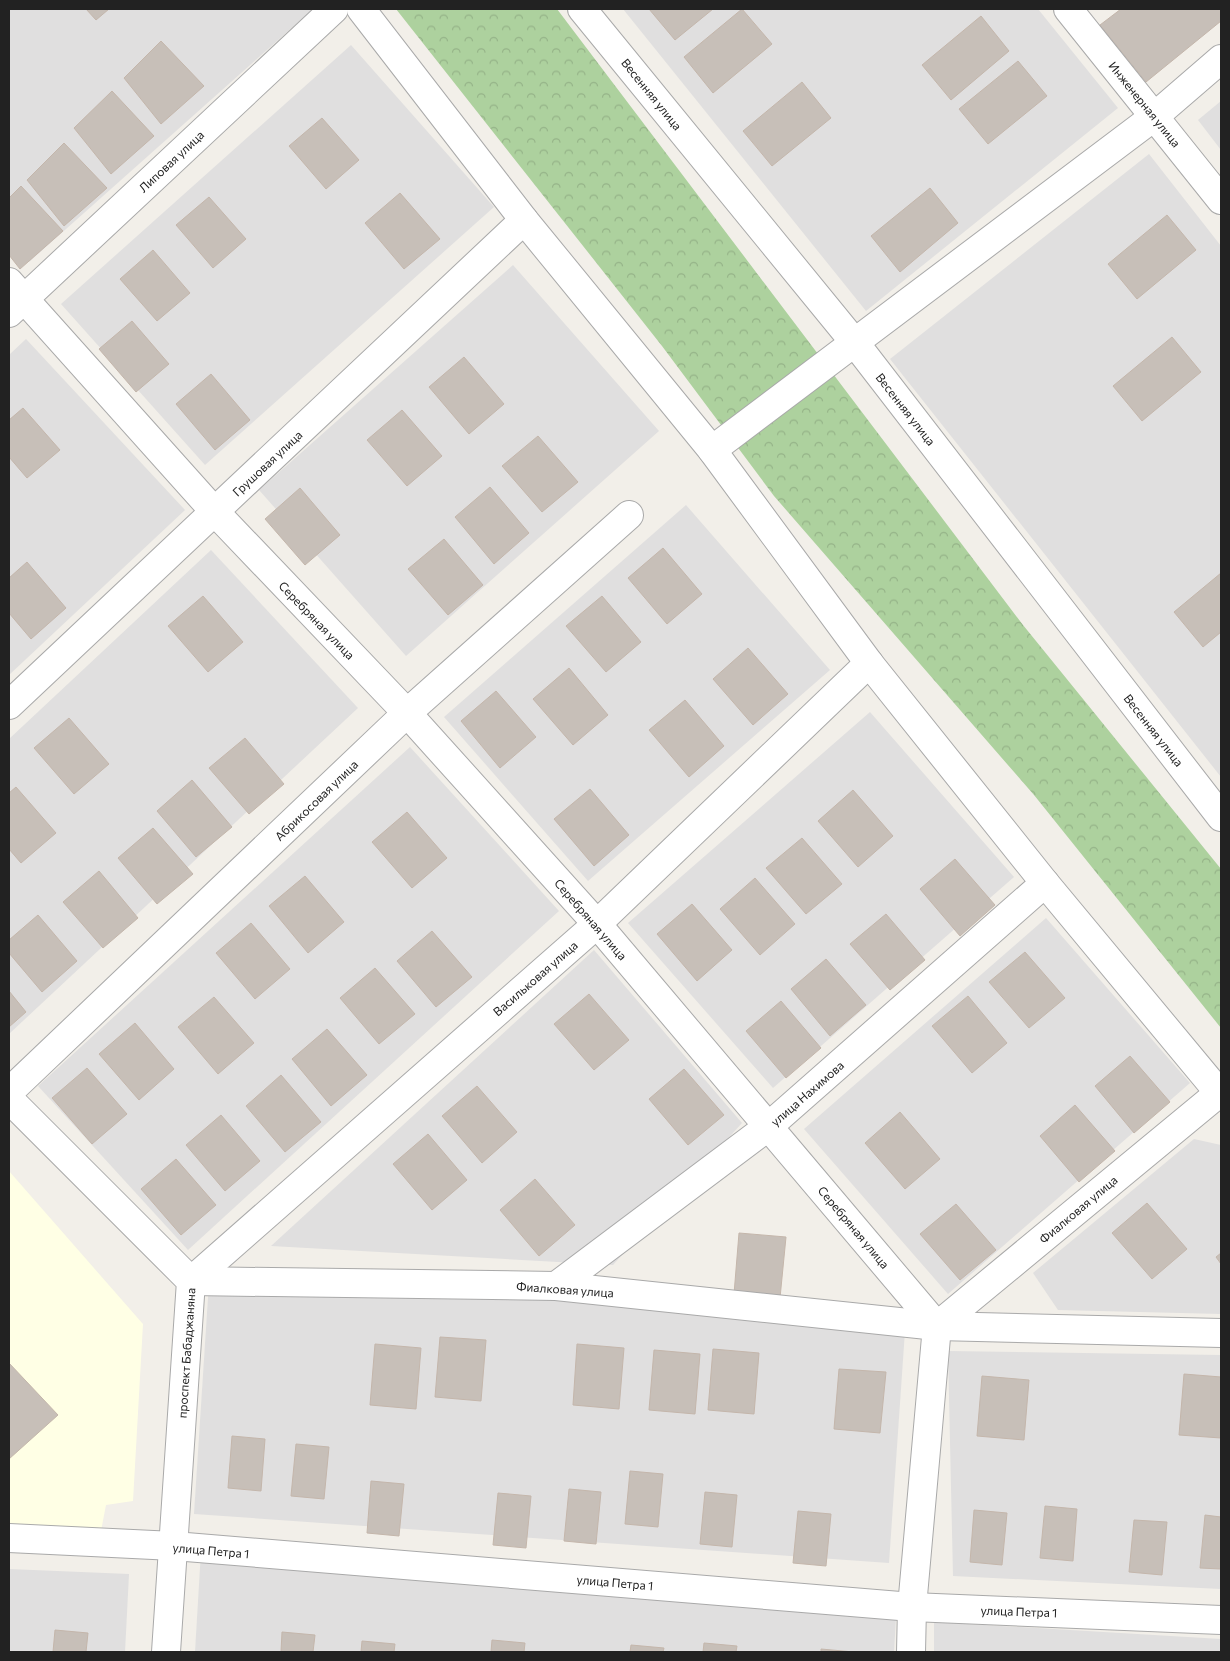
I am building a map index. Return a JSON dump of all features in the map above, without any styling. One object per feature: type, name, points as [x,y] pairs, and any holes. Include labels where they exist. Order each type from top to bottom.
[{"type":"street","name":"Липовая улица","points":[[14,298],[334,9]]},
{"type":"street","points":[[361,9],[524,220],[712,450],[869,663],[1045,883],[1220,1094]]},
{"type":"street","name":"Весенняя улица","points":[[582,9],[855,343],[1221,817]]},
{"type":"street","name":"Инженерная улица","points":[[1068,9],[1221,200]]},
{"type":"street","points":[[712,450],[1155,116],[1221,59]]},
{"type":"street","name":"Грушовая улица","points":[[9,705],[524,220]]},
{"type":"street","name":"Серебряная улица","points":[[14,298],[407,713],[597,924],[938,1326]]},
{"type":"street","name":"Абрикосовая улица","points":[[9,1092],[407,713],[629,515]]},
{"type":"street","name":"Васильковая улица","points":[[191,1281],[597,924],[869,663]]},
{"type":"street","name":"улица Нахимова","points":[[556,1286],[769,1126],[1045,883]]},
{"type":"street","name":"Фиалковая улица","points":[[938,1326],[1220,1094]]},
{"type":"street","name":"проспект Бабаджаняна","points":[[9,1099],[191,1281],[166,1652]]},
{"type":"street","name":"Фиалковая улица","points":[[191,1281],[556,1286],[938,1326],[1221,1333]]},
{"type":"street","points":[[911,1652],[912,1607],[938,1326]]},
{"type":"street","name":"улица Петра 1","points":[[9,1538],[174,1546],[912,1607],[1221,1620]]},
{"type":"shaded area","points":[[9,9],[313,9],[29,262],[9,239]]},
{"type":"shaded area","points":[[623,9],[1038,9],[1118,108],[866,311]]},
{"type":"shaded area","points":[[351,45],[494,207],[205,465],[61,304]]},
{"type":"shaded area","points":[[1221,101],[1221,150],[1198,120]]},
{"type":"shaded area","points":[[1149,154],[1221,246],[1221,777],[890,359]]},
{"type":"shaded area","points":[[513,265],[659,431],[406,656],[259,490]]},
{"type":"shaded area","points":[[26,339],[185,510],[9,675],[9,355]]},
{"type":"shaded area","points":[[686,505],[830,670],[588,881],[444,717]]},
{"type":"shaded area","points":[[211,550],[358,708],[9,1034],[9,739]]},
{"type":"shaded area","points":[[870,712],[1014,877],[773,1088],[628,923]]},
{"type":"shaded area","points":[[410,747],[559,911],[188,1250],[38,1086]]},
{"type":"shaded area","points":[[1046,918],[1190,1083],[948,1294],[804,1129]]},
{"type":"shaded area","points":[[594,950],[742,1123],[613,1265],[271,1246]]},
{"type":"shaded area","points":[[1194,1139],[1221,1145],[1221,1314],[1058,1310],[1033,1273]]},
{"type":"shaded area","points":[[9,1171],[143,1324],[133,1501],[106,1505],[101,1531],[9,1527]]},
{"type":"shaded area","points":[[210,1267],[906,1316],[889,1563],[194,1514]]},
{"type":"shaded area","points":[[948,1351],[1221,1355],[1221,1589],[953,1576]]},
{"type":"shaded area","points":[[201,1551],[897,1600],[894,1652],[195,1652]]},
{"type":"shaded area","points":[[9,1569],[129,1574],[125,1652],[9,1652]]},
{"type":"shaded area","points":[[934,1622],[1221,1639],[1221,1652],[934,1652]]},
{"type":"green space","points":[[396,9],[557,9],[1023,625],[1221,869],[1221,1028],[1034,795],[774,496],[662,346]]},
{"type":"building","points":[[86,9],[109,9],[96,20]]},
{"type":"building","points":[[649,9],[713,9],[675,40]]},
{"type":"building","points":[[742,9],[772,44],[713,93],[684,57]]},
{"type":"building","points":[[1121,9],[1221,9],[1221,21],[1146,82],[1100,25]]},
{"type":"building","points":[[981,16],[1009,51],[951,100],[922,65]]},
{"type":"building","points":[[161,41],[204,86],[161,124],[124,78]]},
{"type":"building","points":[[1018,61],[1047,96],[988,144],[959,109]]},
{"type":"building","points":[[802,82],[831,118],[772,166],[743,131]]},
{"type":"building","points":[[112,91],[154,136],[111,174],[74,128]]},
{"type":"building","points":[[322,118],[359,160],[326,189],[289,146]]},
{"type":"building","points":[[64,143],[107,188],[64,226],[27,180]]},
{"type":"building","points":[[21,186],[63,231],[20,269],[9,255],[9,198]]},
{"type":"building","points":[[930,188],[958,223],[900,272],[871,236]]},
{"type":"building","points":[[400,193],[440,239],[404,269],[365,223]]},
{"type":"building","points":[[209,197],[246,239],[213,268],[176,225]]},
{"type":"building","points":[[1167,215],[1196,250],[1137,299],[1108,264]]},
{"type":"building","points":[[153,250],[190,293],[157,321],[120,279]]},
{"type":"building","points":[[132,321],[169,364],[136,392],[99,349]]},
{"type":"building","points":[[1172,337],[1201,372],[1142,421],[1113,386]]},
{"type":"building","points":[[464,357],[504,404],[469,434],[429,387]]},
{"type":"building","points":[[211,374],[250,420],[215,450],[176,404]]},
{"type":"building","points":[[23,408],[60,450],[27,478],[9,457],[9,420]]},
{"type":"building","points":[[402,410],[442,456],[407,486],[367,440]]},
{"type":"building","points":[[538,436],[578,482],[542,512],[502,466]]},
{"type":"building","points":[[490,487],[529,533],[494,564],[455,517]]},
{"type":"building","points":[[300,488],[340,535],[305,565],[265,519]]},
{"type":"building","points":[[444,539],[483,585],[448,615],[408,569]]},
{"type":"building","points":[[663,548],[702,594],[667,624],[628,578]]},
{"type":"building","points":[[27,562],[66,608],[31,639],[9,613],[9,578]]},
{"type":"building","points":[[1221,573],[1221,632],[1203,647],[1174,612]]},
{"type":"building","points":[[203,596],[243,642],[208,672],[168,626]]},
{"type":"building","points":[[602,596],[641,642],[606,672],[566,626]]},
{"type":"building","points":[[748,648],[788,694],[753,725],[713,679]]},
{"type":"building","points":[[569,668],[608,715],[573,745],[533,699]]},
{"type":"building","points":[[496,691],[536,737],[500,768],[461,721]]},
{"type":"building","points":[[685,700],[724,746],[689,777],[649,730]]},
{"type":"building","points":[[69,718],[109,764],[74,794],[34,748]]},
{"type":"building","points":[[245,738],[284,784],[249,814],[209,768]]},
{"type":"building","points":[[192,780],[232,827],[196,857],[157,811]]},
{"type":"building","points":[[16,787],[56,833],[21,863],[9,849],[9,793]]},
{"type":"building","points":[[590,789],[629,835],[594,866],[554,819]]},
{"type":"building","points":[[853,790],[893,836],[858,867],[818,821]]},
{"type":"building","points":[[407,812],[447,858],[412,888],[372,842]]},
{"type":"building","points":[[153,828],[193,874],[157,904],[118,858]]},
{"type":"building","points":[[802,838],[842,884],[806,914],[766,868]]},
{"type":"building","points":[[955,859],[995,905],[960,936],[920,889]]},
{"type":"building","points":[[99,871],[138,918],[103,948],[63,902]]},
{"type":"building","points":[[305,876],[344,922],[308,953],[269,906]]},
{"type":"building","points":[[755,878],[795,924],[760,955],[720,909]]},
{"type":"building","points":[[692,904],[732,950],[697,981],[657,934]]},
{"type":"building","points":[[886,914],[925,960],[890,990],[850,944]]},
{"type":"building","points":[[38,915],[77,961],[42,992],[9,953],[9,940]]},
{"type":"building","points":[[251,923],[290,969],[255,999],[216,953]]},
{"type":"building","points":[[432,931],[472,977],[436,1007],[397,961]]},
{"type":"building","points":[[1025,952],[1065,998],[1029,1028],[989,982]]},
{"type":"building","points":[[826,959],[866,1005],[830,1036],[791,989]]},
{"type":"building","points":[[375,968],[415,1014],[379,1044],[340,998]]},
{"type":"building","points":[[9,991],[26,1012],[9,1027]]},
{"type":"building","points":[[589,994],[629,1040],[594,1070],[554,1024]]},
{"type":"building","points":[[968,996],[1007,1043],[972,1073],[932,1026]]},
{"type":"building","points":[[214,997],[254,1043],[218,1074],[178,1027]]},
{"type":"building","points":[[781,1001],[821,1048],[786,1078],[746,1031]]},
{"type":"building","points":[[135,1023],[174,1069],[139,1100],[99,1054]]},
{"type":"building","points":[[327,1029],[367,1075],[331,1106],[292,1059]]},
{"type":"building","points":[[1130,1056],[1170,1102],[1134,1133],[1095,1086]]},
{"type":"building","points":[[87,1068],[127,1114],[92,1144],[52,1098]]},
{"type":"building","points":[[684,1069],[724,1115],[688,1145],[649,1099]]},
{"type":"building","points":[[281,1075],[321,1122],[285,1152],[246,1106]]},
{"type":"building","points":[[477,1086],[517,1132],[482,1163],[442,1116]]},
{"type":"building","points":[[1075,1105],[1115,1151],[1079,1182],[1040,1136]]},
{"type":"building","points":[[900,1112],[940,1159],[905,1189],[865,1143]]},
{"type":"building","points":[[221,1115],[260,1161],[225,1191],[186,1145]]},
{"type":"building","points":[[428,1134],[467,1180],[432,1210],[393,1164]]},
{"type":"building","points":[[176,1159],[216,1205],[181,1235],[141,1189]]},
{"type":"building","points":[[535,1179],[575,1225],[539,1256],[500,1210]]},
{"type":"building","points":[[1147,1203],[1187,1249],[1152,1279],[1112,1233]]},
{"type":"building","points":[[956,1204],[996,1250],[960,1280],[920,1234]]},
{"type":"building","points":[[739,1233],[786,1237],[780,1298],[734,1294]]},
{"type":"building","points":[[1221,1253],[1221,1264],[1216,1257]]},
{"type":"building","points":[[440,1337],[486,1340],[481,1401],[435,1397]]},
{"type":"building","points":[[375,1344],[421,1348],[416,1409],[370,1405]]},
{"type":"building","points":[[577,1344],[624,1348],[619,1409],[573,1405]]},
{"type":"building","points":[[713,1349],[759,1353],[754,1414],[708,1410]]},
{"type":"building","points":[[654,1350],[700,1354],[695,1414],[649,1410]]},
{"type":"building","points":[[9,1363],[58,1415],[9,1459]]},
{"type":"building","points":[[839,1369],[886,1372],[880,1433],[834,1429]]},
{"type":"building","points":[[1184,1374],[1221,1377],[1221,1438],[1179,1435]]},
{"type":"building","points":[[982,1376],[1029,1380],[1024,1440],[977,1436]]},
{"type":"building","points":[[232,1436],[265,1439],[261,1491],[228,1488]]},
{"type":"building","points":[[296,1444],[329,1447],[324,1499],[291,1496]]},
{"type":"building","points":[[630,1471],[663,1474],[658,1527],[625,1524]]},
{"type":"building","points":[[371,1481],[404,1484],[399,1536],[367,1533]]},
{"type":"building","points":[[569,1489],[601,1492],[596,1544],[564,1541]]},
{"type":"building","points":[[705,1492],[737,1495],[732,1547],[700,1544]]},
{"type":"building","points":[[498,1493],[531,1496],[526,1548],[493,1545]]},
{"type":"building","points":[[1045,1506],[1077,1509],[1073,1561],[1040,1558]]},
{"type":"building","points":[[974,1510],[1007,1513],[1002,1565],[970,1562]]},
{"type":"building","points":[[798,1511],[831,1514],[826,1566],[793,1563]]},
{"type":"building","points":[[1205,1515],[1221,1517],[1221,1569],[1200,1568]]},
{"type":"building","points":[[1134,1520],[1167,1522],[1162,1575],[1129,1572]]},
{"type":"building","points":[[55,1630],[88,1633],[86,1652],[53,1652]]},
{"type":"building","points":[[282,1632],[315,1635],[313,1652],[281,1652]]},
{"type":"building","points":[[492,1640],[525,1643],[524,1652],[491,1652]]},
{"type":"building","points":[[362,1641],[395,1644],[394,1652],[361,1652]]},
{"type":"building","points":[[704,1643],[737,1646],[736,1652],[703,1652]]},
{"type":"building","points":[[631,1645],[664,1648],[663,1652],[630,1652]]},
{"type":"building","points":[[821,1649],[854,1652],[821,1652]]}]
